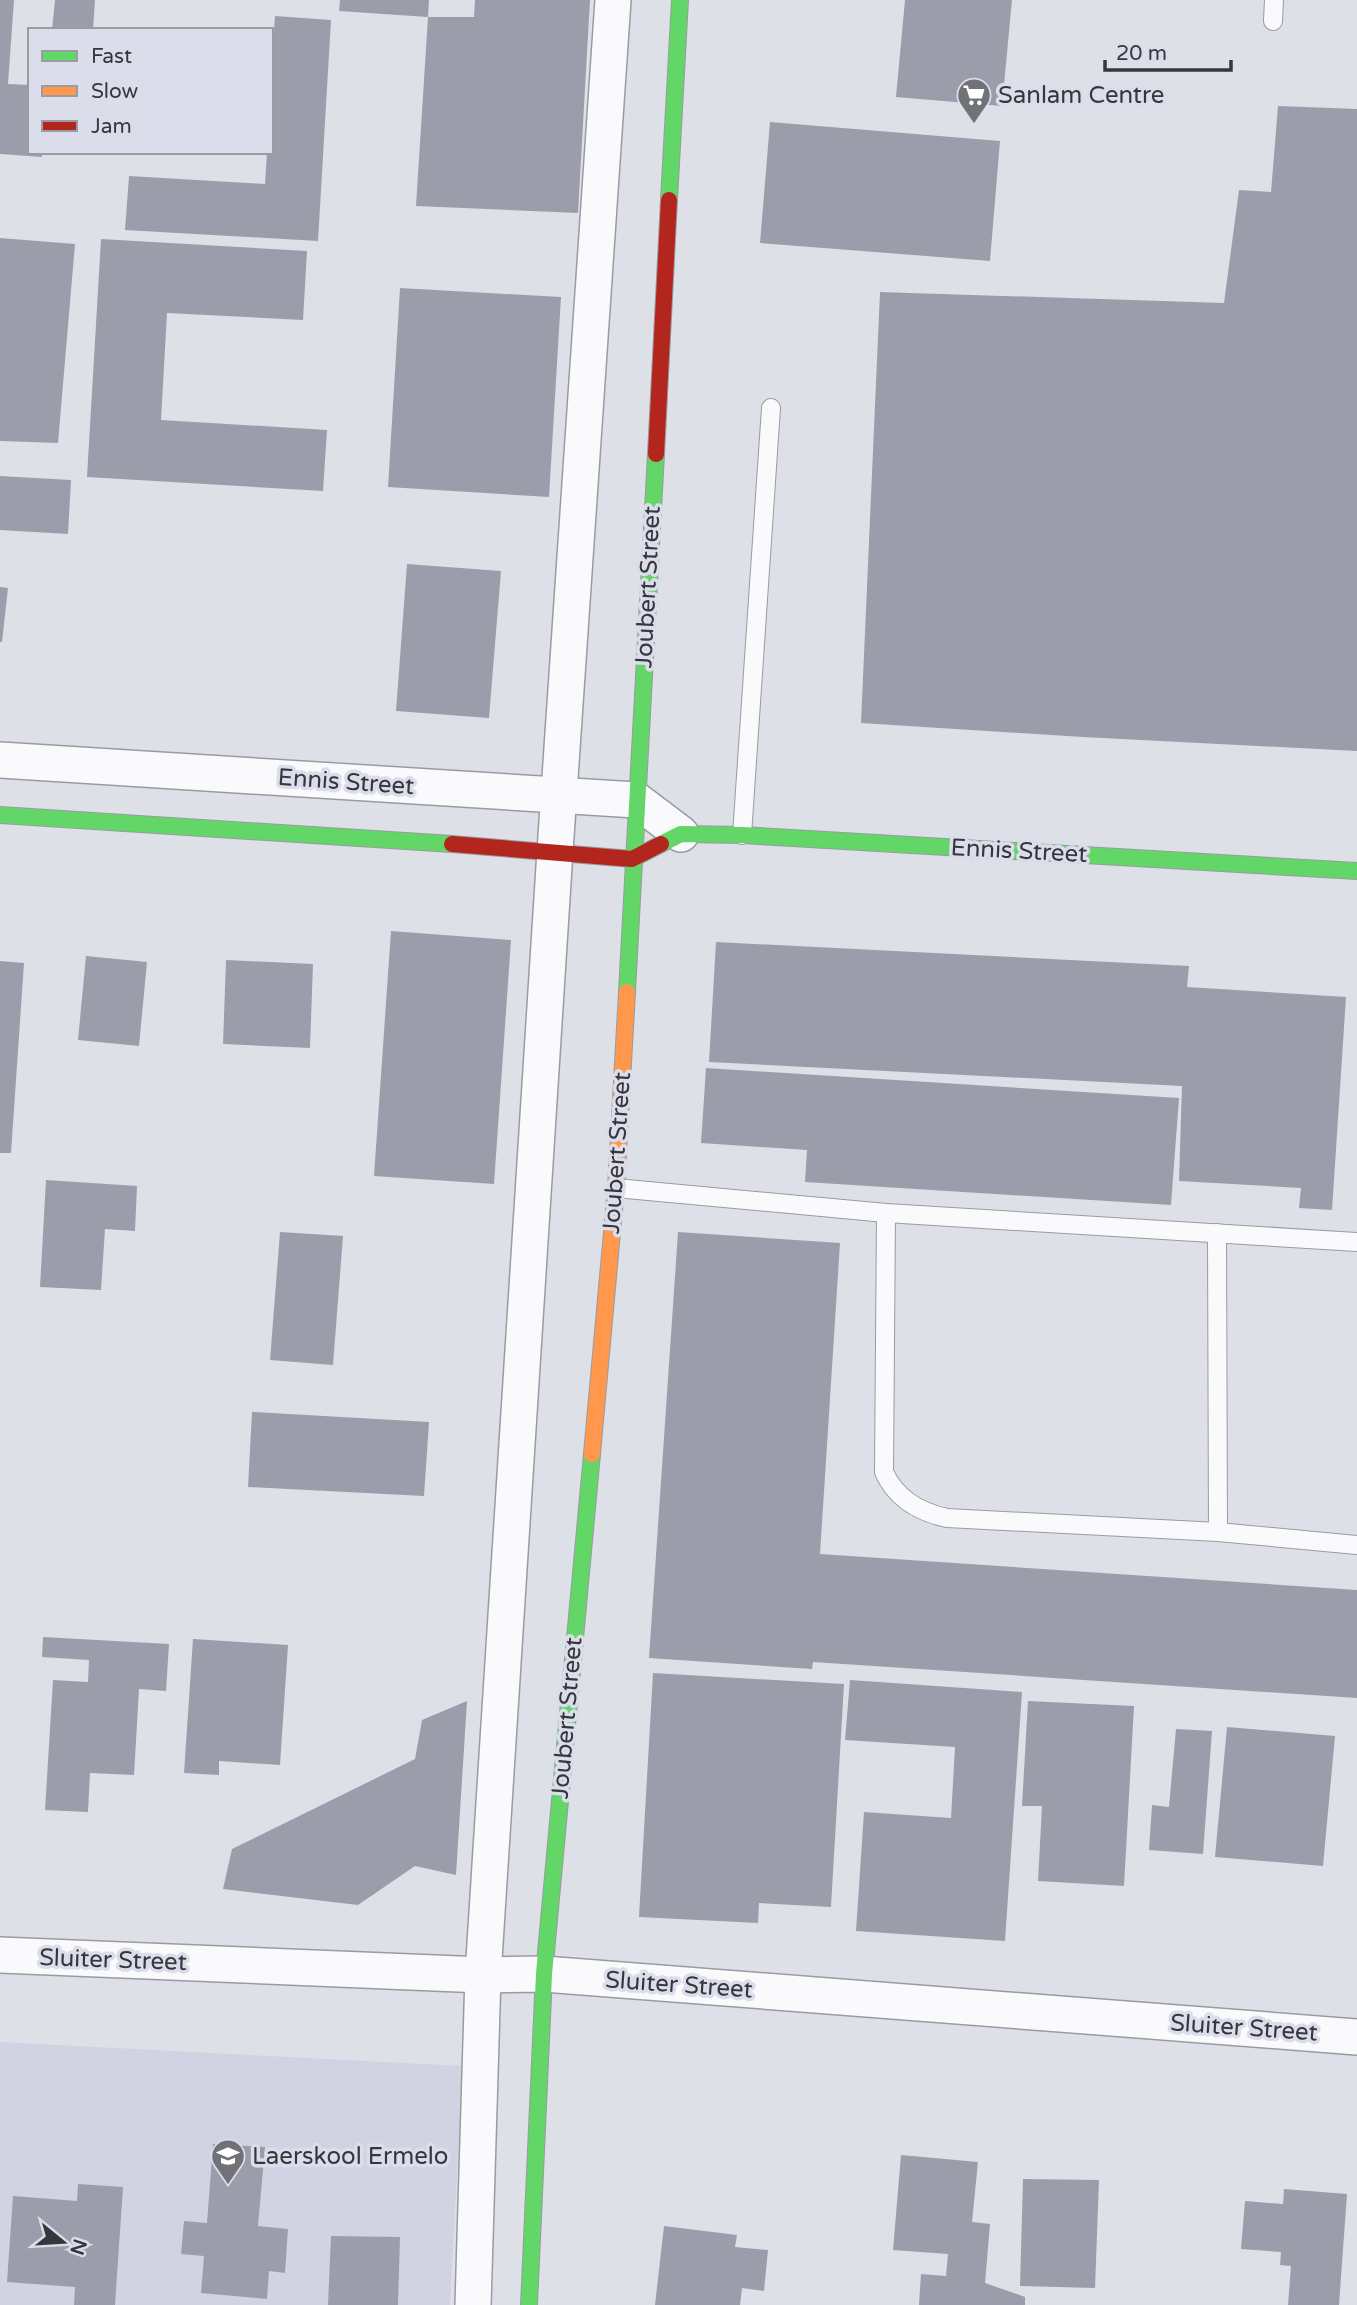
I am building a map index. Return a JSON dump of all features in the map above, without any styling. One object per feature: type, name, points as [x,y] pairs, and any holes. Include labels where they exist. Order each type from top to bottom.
[{"type":"street","points":[[473,2305],[484,1975],[555,851],[613,0]]},
{"type":"street","name":"Joubert Street","points":[[529,2305],[544,1974],[616,1188],[680,0]]},
{"type":"street","name":"Ennis Street","points":[[0,760],[636,800]]},
{"type":"street","points":[[636,800],[681,834]]},
{"type":"street","points":[[0,815],[555,851],[632,859]]},
{"type":"street","name":"Ennis Street","points":[[632,859],[681,834],[742,835],[1357,871]]},
{"type":"street","name":"Sluiter Street","points":[[0,1955],[484,1975],[544,1974],[1357,2037]]},
{"type":"lane","points":[[1273,21],[1274,0]]},
{"type":"lane","points":[[742,835],[771,408]]},
{"type":"lane","points":[[616,1188],[887,1213],[1357,1242]]},
{"type":"lane","points":[[887,1213],[884,1472],[902,1498],[930,1514],[947,1518],[1218,1532],[1357,1545]]},
{"type":"lane","points":[[1217,1233],[1218,1532]]},
{"type":"shaded area","name":"Laerskool Ermelo","points":[[0,2042],[463,2066],[450,2305],[0,2305]]},
{"type":"building","points":[[0,0],[14,0],[8,84],[28,85],[28,154],[42,154],[42,157],[0,154]]},
{"type":"building","points":[[55,0],[95,0],[93,28],[52,28]]},
{"type":"building","points":[[340,0],[429,0],[428,17],[339,11]]},
{"type":"building","points":[[475,0],[590,0],[578,213],[416,206],[428,17],[474,17]]},
{"type":"building","points":[[905,0],[1012,0],[1002,106],[896,97]]},
{"type":"building","points":[[275,16],[331,20],[318,241],[125,230],[129,176],[265,184],[267,154],[273,154]]},
{"type":"building","points":[[1278,106],[1357,109],[1357,751],[861,723],[880,292],[1224,303],[1239,190],[1271,192]]},
{"type":"building","points":[[770,122],[1000,141],[990,261],[760,243]]},
{"type":"building","points":[[0,238],[75,244],[58,443],[0,441]]},
{"type":"building","points":[[101,239],[307,251],[303,320],[167,313],[161,420],[327,430],[323,491],[87,477]]},
{"type":"building","points":[[400,288],[561,297],[549,497],[388,487]]},
{"type":"building","points":[[0,476],[71,480],[68,534],[0,530]]},
{"type":"building","points":[[407,564],[501,571],[489,718],[396,711]]},
{"type":"building","points":[[0,587],[8,588],[2,642],[0,642]]},
{"type":"building","points":[[391,931],[511,940],[494,1184],[374,1176]]},
{"type":"building","points":[[716,942],[1189,966],[1187,987],[1346,997],[1332,1210],[1299,1208],[1301,1188],[1179,1181],[1182,1086],[709,1062]]},
{"type":"building","points":[[86,956],[147,962],[139,1046],[78,1040]]},
{"type":"building","points":[[226,960],[313,964],[310,1048],[223,1044]]},
{"type":"building","points":[[0,961],[24,963],[11,1153],[0,1153]]},
{"type":"building","points":[[706,1068],[1179,1098],[1171,1205],[805,1182],[807,1150],[701,1143]]},
{"type":"building","points":[[46,1180],[137,1186],[135,1231],[105,1229],[101,1290],[40,1287]]},
{"type":"building","points":[[280,1232],[343,1236],[333,1365],[270,1360]]},
{"type":"building","points":[[678,1232],[840,1243],[820,1554],[1357,1590],[1357,1698],[813,1662],[812,1669],[649,1658]]},
{"type":"building","points":[[252,1412],[429,1422],[424,1496],[248,1487]]},
{"type":"building","points":[[43,1637],[169,1644],[166,1691],[139,1689],[134,1775],[90,1773],[88,1812],[45,1810],[53,1680],[88,1682],[89,1660],[42,1657]]},
{"type":"building","points":[[193,1639],[288,1645],[280,1765],[219,1761],[219,1775],[184,1773]]},
{"type":"building","points":[[653,1673],[844,1684],[831,1907],[759,1903],[758,1923],[639,1917]]},
{"type":"building","points":[[850,1680],[1022,1692],[1005,1941],[856,1931],[864,1812],[951,1818],[955,1747],[845,1740]]},
{"type":"building","points":[[467,1701],[456,1875],[415,1866],[358,1905],[223,1889],[232,1849],[415,1759],[422,1720]]},
{"type":"building","points":[[1028,1701],[1134,1706],[1124,1886],[1038,1881],[1042,1806],[1022,1806]]},
{"type":"building","points":[[1227,1727],[1335,1736],[1323,1866],[1215,1857]]},
{"type":"building","points":[[1176,1729],[1212,1731],[1203,1854],[1149,1850],[1152,1805],[1169,1807]]},
{"type":"building","points":[[213,2144],[265,2147],[258,2226],[288,2229],[285,2273],[269,2271],[267,2299],[201,2293],[204,2256],[181,2254],[184,2221],[207,2223]]},
{"type":"building","points":[[901,2155],[978,2162],[972,2222],[990,2224],[985,2283],[1025,2297],[1025,2305],[919,2305],[921,2274],[946,2276],[948,2254],[893,2250]]},
{"type":"building","points":[[1023,2179],[1099,2180],[1095,2288],[1020,2286]]},
{"type":"building","points":[[78,2184],[123,2187],[115,2305],[74,2305],[75,2287],[7,2282],[13,2196],[77,2201]]},
{"type":"building","points":[[1284,2189],[1347,2194],[1339,2305],[1288,2305],[1291,2266],[1280,2265],[1281,2252],[1241,2249],[1245,2201],[1283,2204]]},
{"type":"building","points":[[664,2226],[737,2235],[735,2247],[768,2250],[764,2291],[742,2288],[740,2305],[655,2305]]},
{"type":"building","points":[[331,2236],[400,2237],[398,2305],[328,2305]]},
{"type":"traffic: fast","points":[[669,200],[680,0]]},
{"type":"traffic: fast","points":[[627,992],[656,454]]},
{"type":"traffic: fast","points":[[0,815],[452,844]]},
{"type":"traffic: fast","points":[[661,844],[681,834],[742,835],[1357,871]]},
{"type":"traffic: fast","points":[[529,2305],[544,1974],[592,1454]]},
{"type":"traffic: slow","points":[[592,1454],[616,1188],[627,992]]},
{"type":"traffic: jam","points":[[656,454],[669,200]]},
{"type":"traffic: jam","points":[[452,844],[632,859],[661,844]]},
{"type":"place","name":"Sanlam Centre","points":[[974,125]]},
{"type":"place","name":"Laerskool Ermelo","points":[[228,2186]]}]
